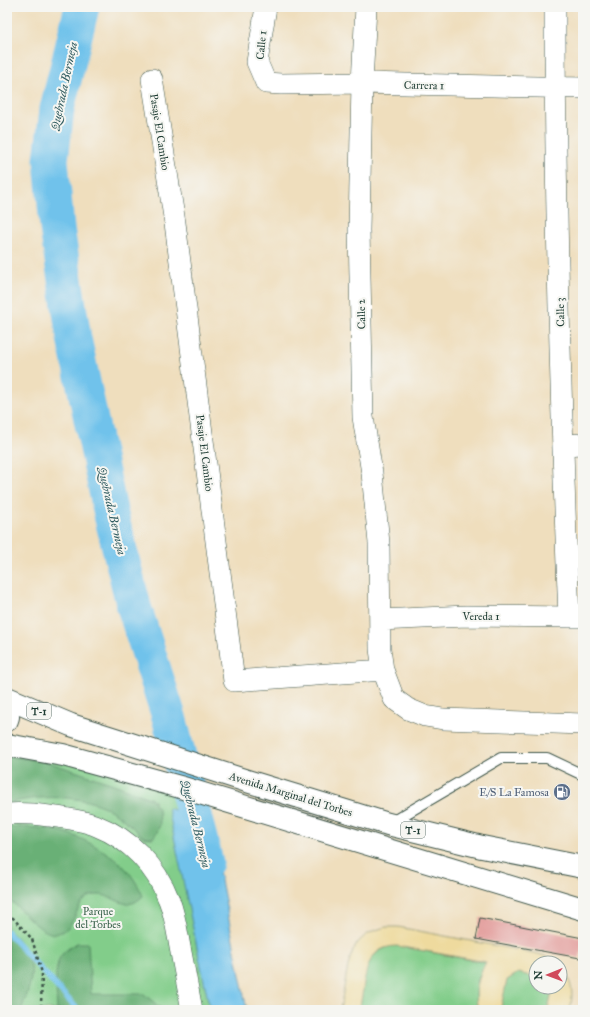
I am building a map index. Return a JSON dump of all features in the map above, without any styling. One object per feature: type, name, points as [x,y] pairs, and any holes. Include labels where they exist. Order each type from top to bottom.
[{"type":"highway","name":"Avenida Marginal del Torbes","points":[[7,698],[71,725],[388,824],[482,847],[583,867]]},
{"type":"highway","points":[[7,712],[7,720]]},
{"type":"highway","name":"T-1","points":[[7,745],[63,755],[180,787],[583,909]]},
{"type":"street","name":"Calle 1","points":[[266,7],[258,62],[266,83]]},
{"type":"street","name":"Calle 2","points":[[366,7],[362,83],[359,230],[363,417],[372,473],[379,544],[380,648],[383,670],[394,699],[408,709],[425,716],[443,719],[583,724]]},
{"type":"street","name":"Calle 3","points":[[555,7],[555,87],[562,445],[576,617]]},
{"type":"street","name":"Pasaje El Cambio","points":[[152,78],[175,223],[234,681],[383,670]]},
{"type":"street","name":"Carrera 1","points":[[266,83],[362,83],[583,88]]},
{"type":"street","points":[[562,445],[583,444]]},
{"type":"street","name":"Vereda 1","points":[[380,620],[466,616],[576,617]]},
{"type":"street","points":[[7,814],[28,813],[70,818],[88,823],[104,829],[120,838],[140,855],[157,876],[166,892],[172,909],[192,1010]]},
{"type":"lane","points":[[388,824],[501,758],[547,758],[583,775]]},
{"type":"path","points":[[7,914],[13,918],[32,940],[42,973],[41,1006],[38,1010]]},
{"type":"green space","name":"Parque del Torbes","points":[[7,745],[183,792],[187,814],[169,809],[210,1010],[7,1010]]},
{"type":"green space","points":[[7,756],[48,762],[119,786],[154,800],[154,804],[159,810],[160,825],[157,832],[153,838],[144,837],[113,812],[87,801],[45,798],[18,801],[7,804]]},
{"type":"green space","points":[[7,828],[38,828],[64,832],[89,843],[121,864],[134,879],[143,896],[137,901],[126,904],[105,896],[90,896],[80,905],[67,929],[56,934],[43,930],[7,898]]},
{"type":"green space","points":[[7,930],[19,941],[29,959],[31,968],[31,980],[21,1010],[7,1010]]},
{"type":"green space","points":[[77,943],[88,943],[91,994],[144,994],[163,1010],[57,1010],[56,976],[58,963],[63,953]]},
{"type":"green space","points":[[391,946],[398,946],[487,963],[478,979],[476,998],[478,1010],[359,1010],[369,964],[379,951]]},
{"type":"green space","points":[[518,973],[528,975],[528,995],[551,995],[548,1010],[503,1010],[501,1007],[507,980]]},
{"type":"sand","points":[[386,927],[398,927],[542,955],[528,955],[528,975],[518,973],[507,980],[501,1007],[503,1010],[478,1010],[476,997],[478,985],[486,962],[398,946],[390,947],[377,952],[373,956],[367,968],[359,1010],[340,1010],[348,966],[353,950],[362,938],[376,930]]},
{"type":"sand","points":[[568,978],[572,992],[570,1010],[548,1010],[551,995],[568,995]]},
{"type":"water","points":[[168,808],[209,820],[247,1010],[210,1010]]},
{"type":"building","points":[[480,918],[583,938],[580,958],[476,939]]},
{"type":"waterway","name":"Quebrada Bermeja","points":[[82,7],[57,109],[51,160],[57,228],[74,338],[111,515],[134,607],[169,717],[206,862]]},
{"type":"waterway","points":[[7,932],[78,1010]]},
{"type":"place","name":"E/S La Famosa","points":[[562,792]]}]
